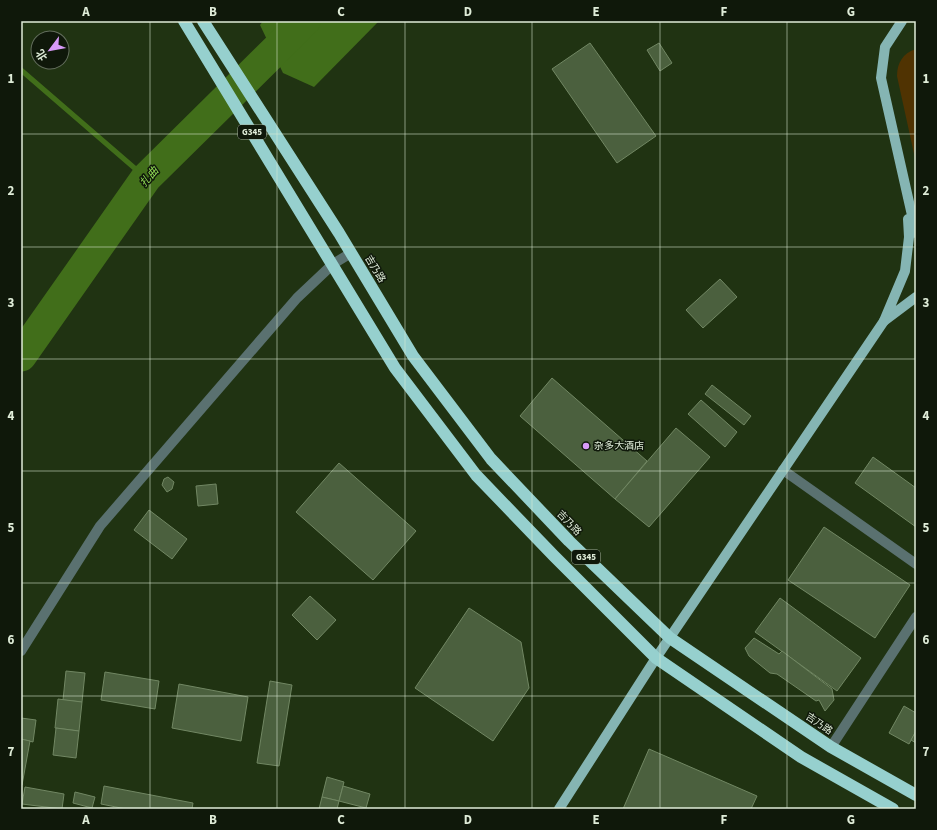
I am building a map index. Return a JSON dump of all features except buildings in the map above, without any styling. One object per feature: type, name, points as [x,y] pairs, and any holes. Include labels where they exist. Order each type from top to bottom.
[{"type":"highway","name":"G345","points":[[184,21],[395,368],[476,476],[656,658],[801,757],[893,809]]},
{"type":"highway","name":"吉乃路","points":[[203,21],[339,233],[413,356],[491,458],[569,541],[670,638],[831,747],[916,795]]},
{"type":"main road","points":[[902,21],[885,47],[881,78],[916,233]]},
{"type":"main road","points":[[559,809],[656,658],[884,321],[905,271],[909,237],[906,189]]},
{"type":"main road","points":[[884,321],[916,297]]},
{"type":"street","points":[[21,651],[100,526],[297,298],[333,264],[351,253]]},
{"type":"street","points":[[783,470],[916,564]]},
{"type":"street","points":[[831,747],[916,617]]},
{"type":"shaded area","points":[[263,21],[379,21],[314,87],[283,73],[260,25]]},
{"type":"shaded area","points":[[916,49],[916,163],[897,71],[904,56]]},
{"type":"waterway","name":"扎曲","points":[[21,356],[146,178],[305,21]]},
{"type":"waterway","points":[[21,70],[146,178]]},
{"type":"place","name":"杂多大酒店","points":[[586,446]]}]
